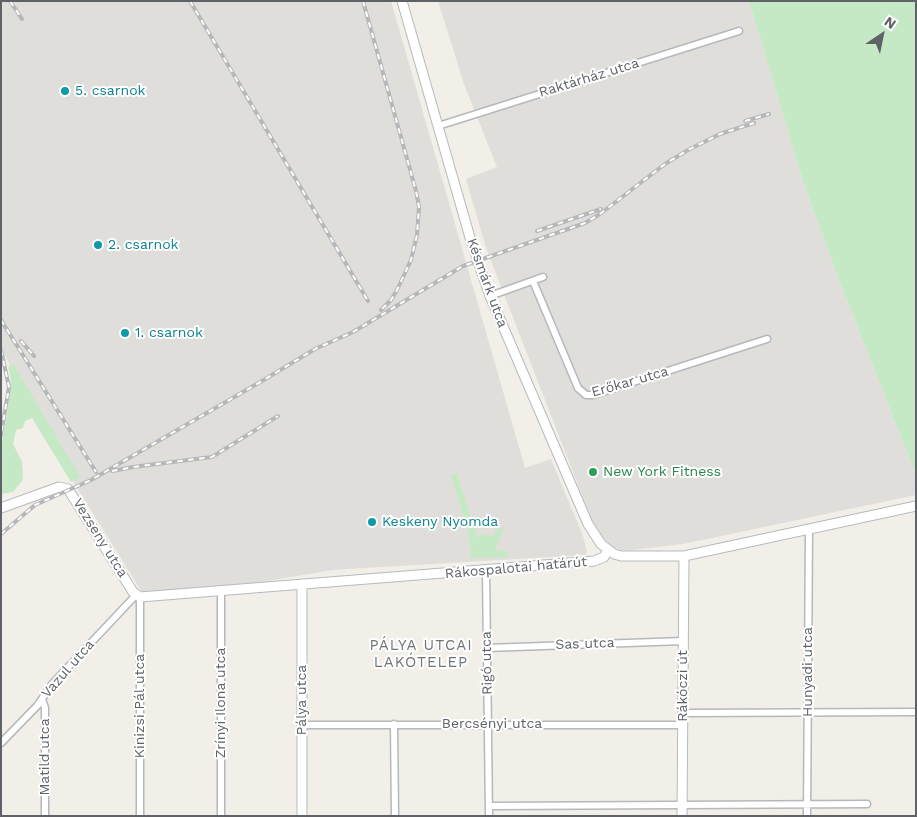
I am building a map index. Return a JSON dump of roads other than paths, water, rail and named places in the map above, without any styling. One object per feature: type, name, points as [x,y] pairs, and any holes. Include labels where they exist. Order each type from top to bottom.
[{"type":"street","name":"Késmárk utca","points":[[402,1],[471,241],[490,296],[588,524],[601,544],[608,550]]},
{"type":"street","name":"Raktárház utca","points":[[438,126],[739,31]]},
{"type":"street","points":[[490,296],[543,277]]},
{"type":"street","name":"Erőkar utca","points":[[533,281],[578,388],[586,395],[593,395],[768,339]]},
{"type":"street","name":"Vezseny utca","points":[[1,508],[59,487],[65,487],[70,490],[138,596]]},
{"type":"street","points":[[608,550],[631,558],[684,556],[916,506]]},
{"type":"street","name":"Hunyadi utca","points":[[807,816],[809,529]]},
{"type":"street","name":"Rákospalotai határút","points":[[138,596],[302,584],[326,584],[594,561],[604,557],[608,550]]},
{"type":"street","name":"Rákóczi út","points":[[682,816],[684,556]]},
{"type":"street","name":"Rigó utca","points":[[486,570],[489,816]]},
{"type":"street","name":"Pálya utca","points":[[302,584],[302,816]]},
{"type":"street","name":"Zrínyi Ilona utca","points":[[221,590],[221,816]]},
{"type":"street","name":"Vazul utca","points":[[1,744],[42,699],[53,683],[138,596]]},
{"type":"street","name":"Kinizsi Pál utca","points":[[138,596],[140,816]]},
{"type":"street","name":"Sas utca","points":[[487,648],[683,641]]},
{"type":"street","name":"Matild utca","points":[[42,699],[45,708],[45,816]]},
{"type":"street","points":[[683,713],[916,712]]},
{"type":"street","name":"Bercsényi utca","points":[[302,724],[683,725]]},
{"type":"street","points":[[394,724],[395,816]]},
{"type":"street","points":[[489,806],[867,804]]},
{"type":"railway","points":[[10,1],[22,19]]},
{"type":"railway","points":[[190,1],[368,301]]},
{"type":"railway","points":[[363,1],[419,207],[417,235],[411,260],[397,290],[391,300],[381,310]]},
{"type":"railway","points":[[745,121],[769,114]]},
{"type":"railway","points":[[1,534],[35,505],[91,480],[315,349],[353,332],[463,266],[585,223],[600,214],[665,164],[688,150],[720,134],[754,123]]},
{"type":"railway","points":[[537,231],[601,209]]},
{"type":"railway","points":[[1,320],[96,472]]},
{"type":"railway","points":[[21,341],[34,356]]},
{"type":"railway","points":[[1,350],[9,387],[1,435]]},
{"type":"railway","points":[[112,471],[212,457],[278,416]]},
{"type":"place","name":"5. csarnok","points":[[65,91]]},
{"type":"place","name":"2. csarnok","points":[[98,245]]},
{"type":"place","name":"1. csarnok","points":[[125,333]]},
{"type":"place","name":"New York Fitness","points":[[593,472]]},
{"type":"place","name":"Keskeny Nyomda","points":[[372,522]]},
{"type":"district","name":"PÁLYA UTCAI LAKÓTELEP","points":[[421,654]]}]
